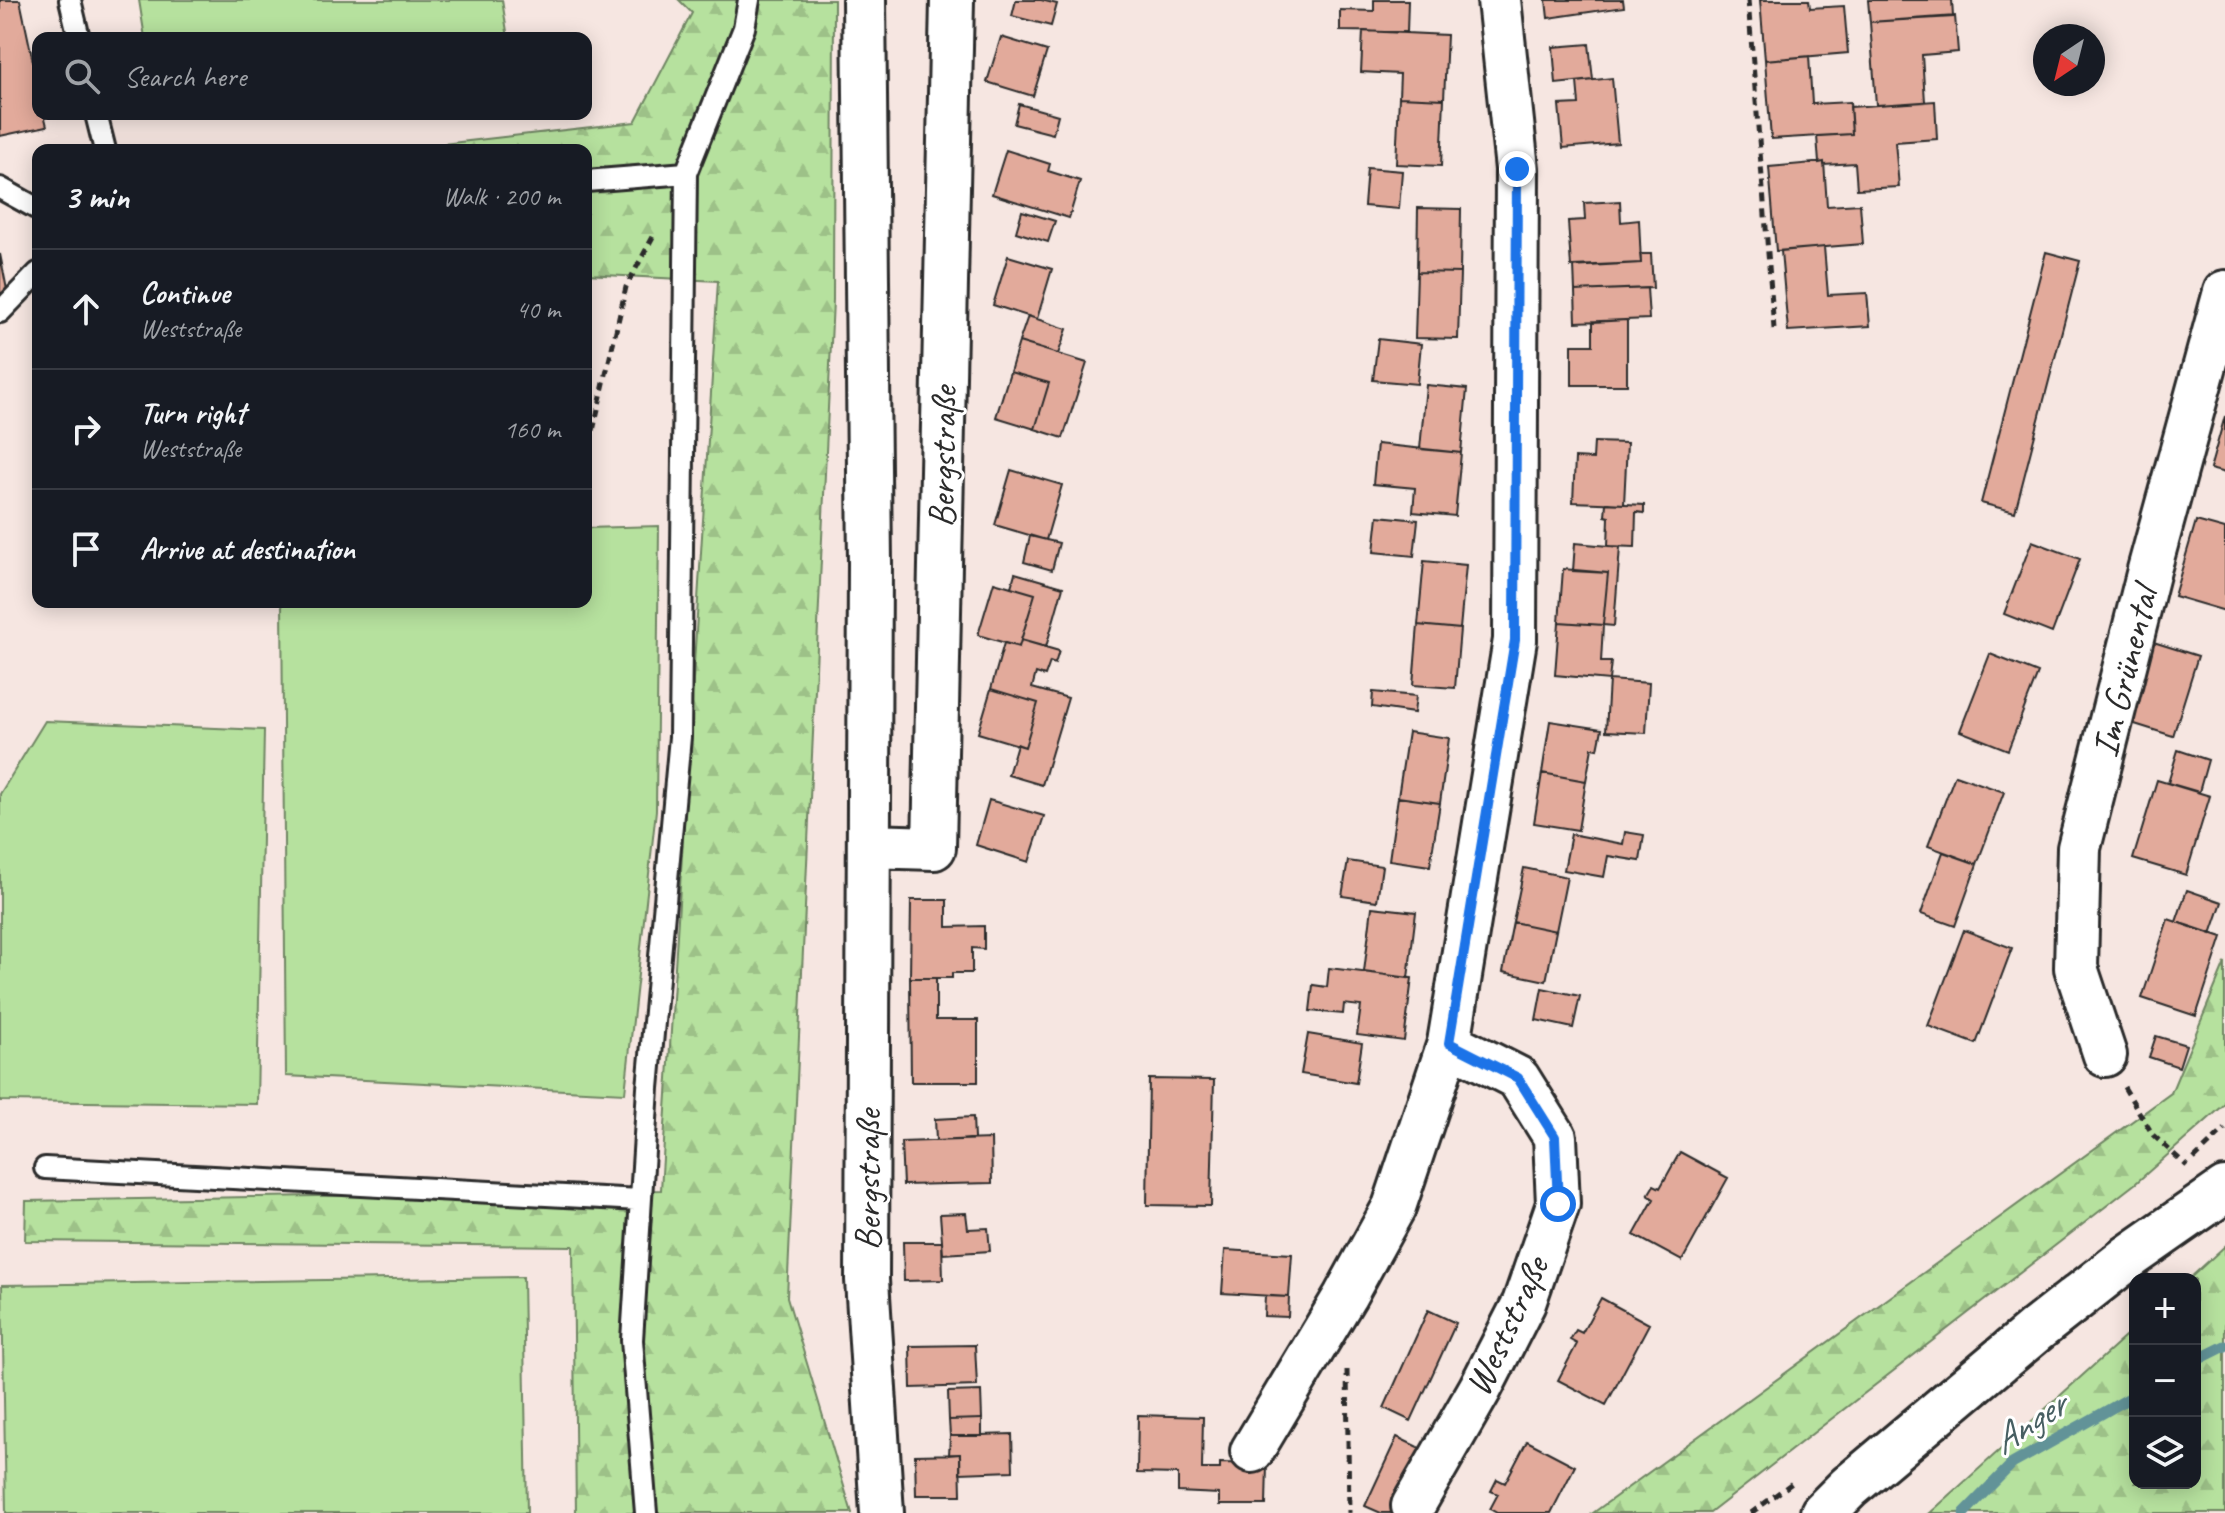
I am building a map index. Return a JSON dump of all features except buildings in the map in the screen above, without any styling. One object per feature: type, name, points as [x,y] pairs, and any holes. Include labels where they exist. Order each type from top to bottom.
[{"type":"street","name":"Bergstraße","points":[[864,0],[870,563],[867,1280],[882,1513]]},
{"type":"street","name":"Bergstraße","points":[[869,846],[934,848],[952,0]]},
{"type":"street","points":[[1252,1451],[1345,1296],[1394,1207],[1449,1043],[1515,640],[1517,169],[1499,0]]},
{"type":"street","name":"Im Grünental","points":[[2105,1055],[2076,968],[2079,848],[2149,570],[2225,292]]},
{"type":"street","name":"Weststraße","points":[[1413,1506],[1480,1389],[1524,1303],[1558,1204],[1555,1137],[1518,1078],[1449,1043]]},
{"type":"street","points":[[1823,1513],[1849,1487],[2036,1330],[2129,1257],[2225,1190]]},
{"type":"lane","points":[[70,0],[78,32]]},
{"type":"lane","points":[[646,1513],[632,1340],[640,1200],[680,737],[686,173],[744,28],[749,0]]},
{"type":"lane","points":[[98,120],[104,144]]},
{"type":"lane","points":[[592,181],[686,173]]},
{"type":"lane","points":[[0,188],[32,206]]},
{"type":"lane","points":[[0,312],[32,279]]},
{"type":"lane","points":[[45,1168],[640,1200]]},
{"type":"path","points":[[1748,0],[1774,329]]},
{"type":"path","points":[[592,435],[626,287],[686,173]]},
{"type":"path","points":[[2105,1055],[2153,1135],[2187,1166]]},
{"type":"path","points":[[1346,1358],[1349,1513]]},
{"type":"green space","points":[[139,0],[502,0],[507,32],[144,32]]},
{"type":"green space","points":[[679,0],[834,0],[833,300],[787,1297],[852,1513],[576,1513],[573,1246],[25,1241],[26,1201],[661,1190],[718,281],[592,274],[592,144],[442,144],[635,122],[692,13]]},
{"type":"green space","points":[[659,526],[656,810],[625,1093],[286,1076],[282,608],[592,608],[592,528]]},
{"type":"green space","points":[[45,721],[264,730],[257,1104],[0,1101],[0,794]]},
{"type":"green space","points":[[2225,963],[2225,1104],[2136,1183],[1710,1513],[1593,1513],[2171,1093]]},
{"type":"green space","points":[[2225,1246],[2225,1513],[1930,1513],[2129,1333],[2129,1489],[2201,1489],[2201,1273],[2196,1273]]},
{"type":"green space","points":[[523,1277],[527,1513],[6,1513],[2,1285]]},
{"type":"waterway","name":"Anger","points":[[2201,1358],[2225,1346]]},
{"type":"waterway","name":"Anger","points":[[1964,1513],[2012,1464],[2129,1398]]},
{"type":"route","points":[[1517,169],[1515,640],[1449,1043],[1518,1078],[1555,1137],[1558,1204]]}]
